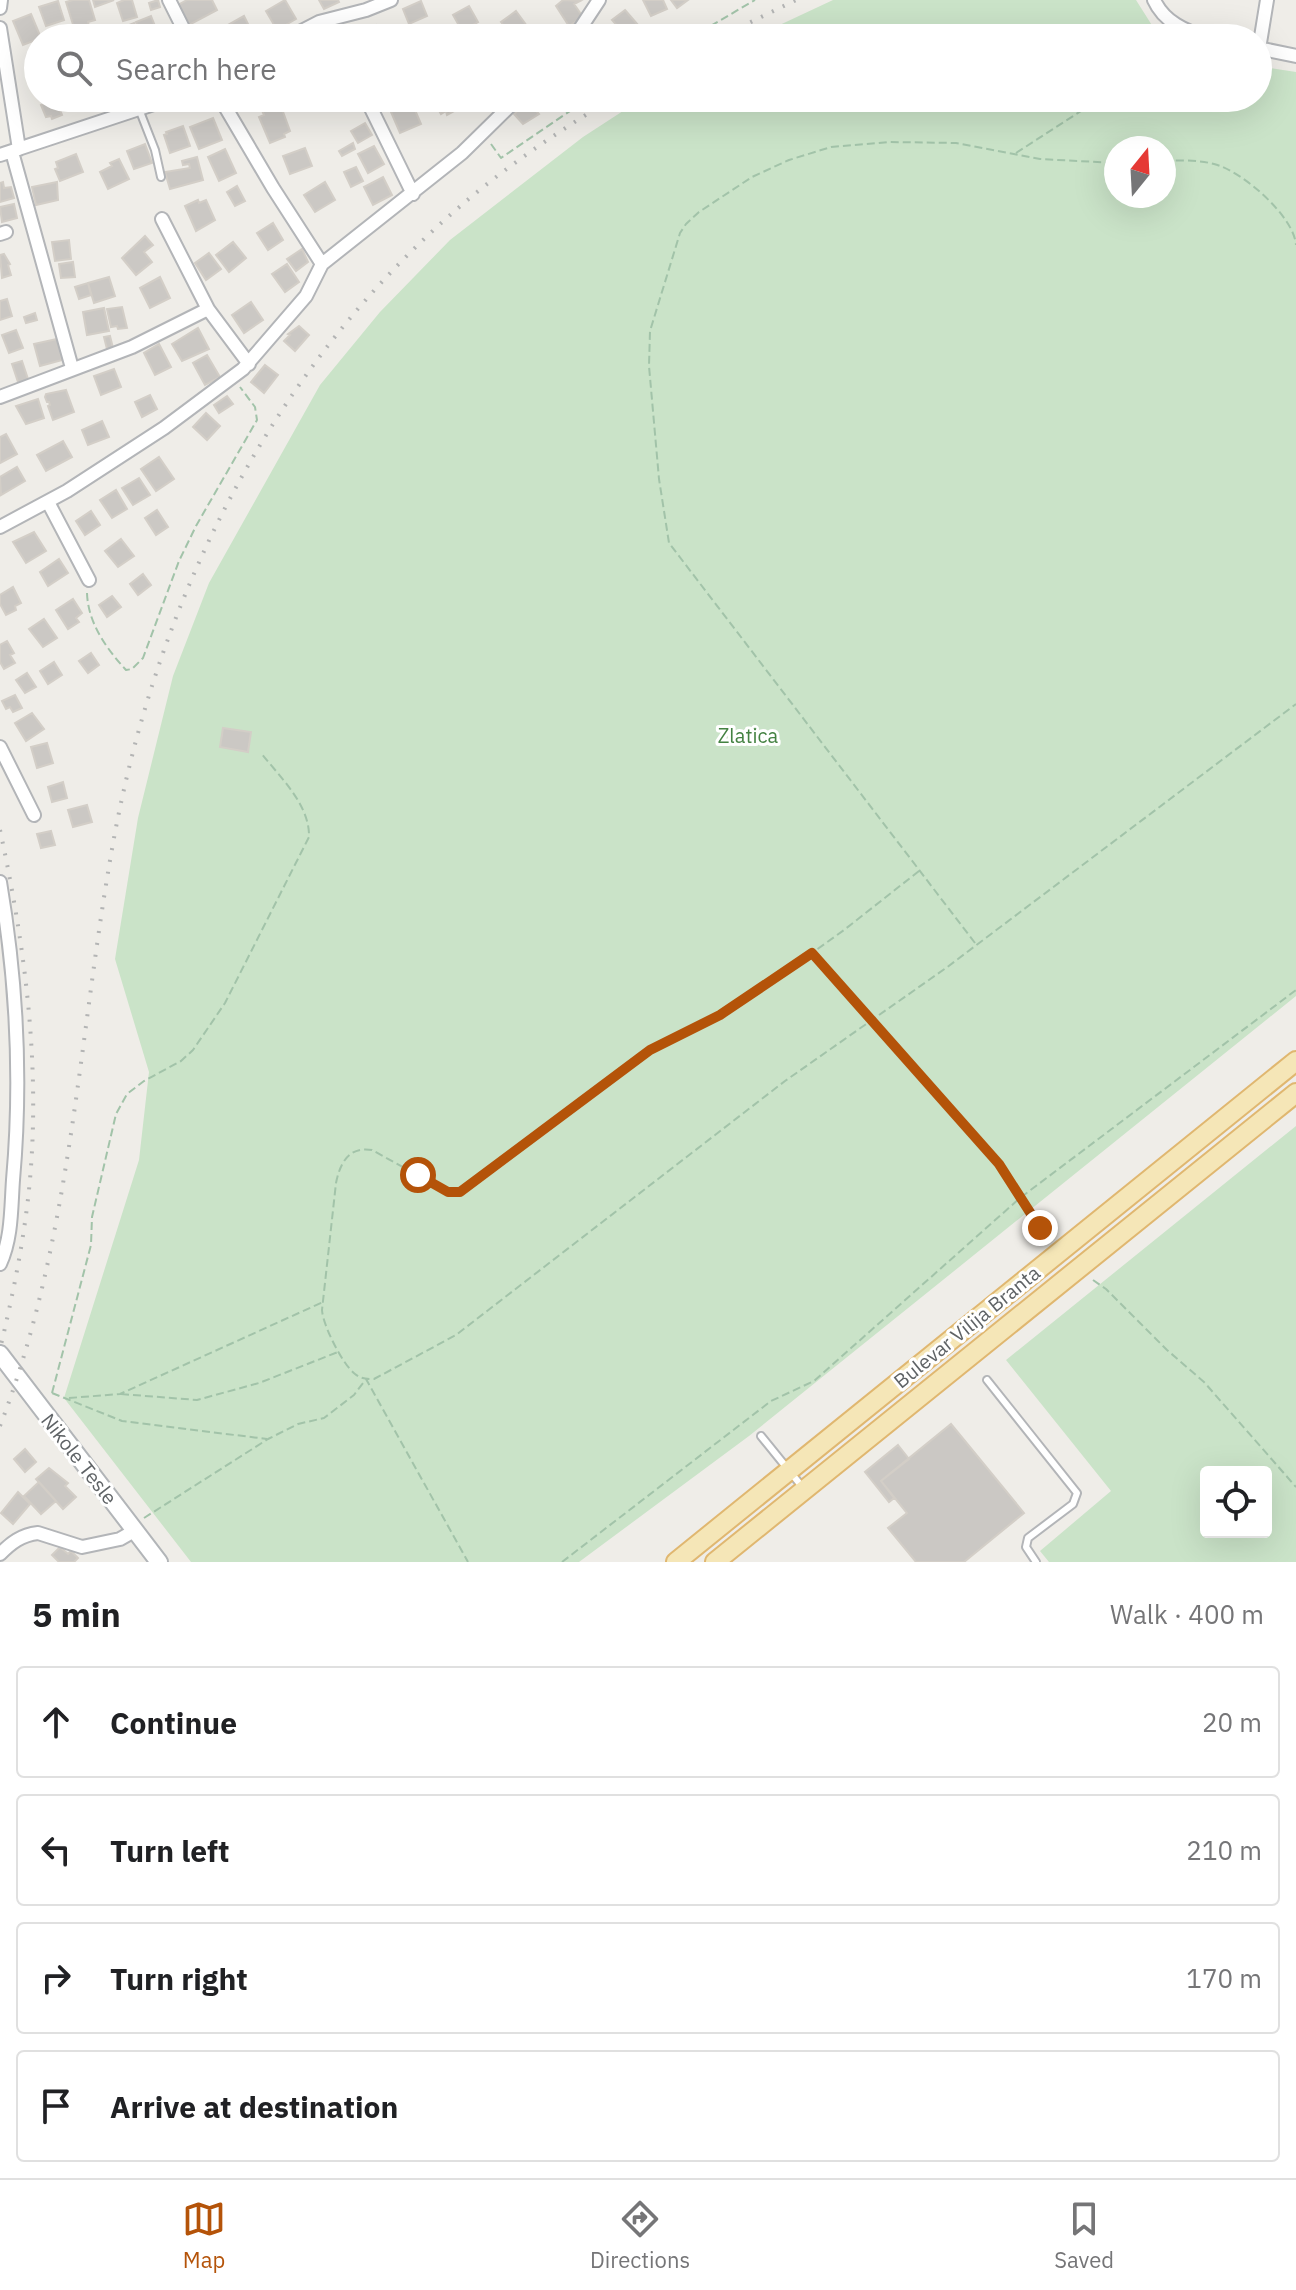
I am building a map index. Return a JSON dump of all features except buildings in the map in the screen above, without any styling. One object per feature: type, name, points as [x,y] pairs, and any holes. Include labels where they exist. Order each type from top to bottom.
[{"type":"main road","name":"Bulevar Vilija Branta","points":[[676,1562],[1296,1061]]},
{"type":"main road","name":"Bulevar Vilija Branta","points":[[715,1562],[1296,1093]]},
{"type":"street","points":[[0,8],[1,0]]},
{"type":"street","points":[[169,0],[181,24]]},
{"type":"street","points":[[315,24],[391,0]]},
{"type":"street","points":[[583,24],[599,0]]},
{"type":"street","points":[[1154,0],[1173,24]]},
{"type":"street","points":[[1262,24],[1267,0]]},
{"type":"street","points":[[0,28],[10,152],[72,368]]},
{"type":"street","points":[[1272,51],[1296,56]]},
{"type":"street","points":[[10,152],[130,112]]},
{"type":"street","points":[[228,112],[322,264]]},
{"type":"street","points":[[373,112],[413,194]]},
{"type":"street","points":[[0,527],[48,502],[164,428],[232,378],[249,364],[306,296],[322,264],[413,194],[504,112]]},
{"type":"street","points":[[162,219],[208,309],[249,364]]},
{"type":"street","points":[[0,397],[132,347],[208,309]]},
{"type":"street","points":[[48,502],[89,580]]},
{"type":"street","points":[[0,747],[34,815]]},
{"type":"street","points":[[0,882],[17,1008],[18,1123],[8,1239],[0,1264]]},
{"type":"street","name":"Nikole Tesle","points":[[0,1354],[137,1526],[159,1562]]},
{"type":"street","points":[[0,1554],[11,1543],[31,1534],[38,1533],[82,1547],[120,1539],[137,1526]]},
{"type":"lane","points":[[140,112],[155,150],[161,177]]},
{"type":"lane","points":[[987,1380],[1077,1493],[1073,1504],[1028,1538],[1026,1547],[1036,1562]]},
{"type":"lane","points":[[761,1436],[805,1490]]},
{"type":"path","points":[[714,24],[755,0]]},
{"type":"path","points":[[483,134],[501,158],[568,112]]},
{"type":"path","points":[[1015,154],[1080,112]]},
{"type":"path","points":[[976,944],[669,543],[659,479],[649,366],[650,331],[672,256],[686,224],[736,187],[769,168],[831,147],[890,142],[956,143],[1069,162],[1104,163]]},
{"type":"path","points":[[1176,161],[1206,162],[1230,170],[1260,192],[1286,221],[1293,229],[1296,245]]},
{"type":"path","points":[[89,580],[87,600],[104,646],[126,670],[132,669],[143,658],[179,561],[196,526],[257,420],[255,407],[232,378]]},
{"type":"path","points":[[137,1526],[158,1507],[268,1439],[298,1424],[324,1418],[354,1395],[366,1379],[384,1375],[456,1335],[785,1081],[1091,861],[1205,770],[1296,704]]},
{"type":"path","points":[[47,1401],[52,1393],[91,1245],[92,1217],[116,1114],[127,1094],[181,1061],[193,1050],[225,1003],[309,837],[310,823],[298,801],[261,753]]},
{"type":"path","points":[[468,1562],[366,1379],[354,1373],[323,1318],[336,1183],[341,1165],[359,1149],[372,1150],[448,1192],[460,1192],[650,1050],[720,1015],[812,953],[919,871]]},
{"type":"path","points":[[812,953],[999,1164],[1040,1228],[1056,1243]]},
{"type":"path","points":[[562,1562],[771,1401],[814,1381],[1020,1198],[1296,990]]},
{"type":"path","points":[[1087,1277],[1106,1289],[1204,1382],[1296,1487]]},
{"type":"path","points":[[120,1394],[323,1302]]},
{"type":"path","points":[[69,1398],[120,1394],[197,1400],[259,1383],[340,1351]]},
{"type":"path","points":[[52,1393],[122,1421],[268,1439]]},
{"type":"green space","points":[[833,0],[1136,0],[1151,24],[782,24]]},
{"type":"green space","name":"Zlatica","points":[[1272,68],[1296,72],[1296,996],[749,1436],[579,1562],[191,1562],[64,1398],[139,1160],[149,1072],[115,959],[138,818],[173,676],[209,583],[320,385],[380,312],[450,240],[583,137],[621,112],[1272,112]]},
{"type":"green space","points":[[1296,1126],[1296,1562],[1049,1562],[1040,1551],[1111,1491],[1006,1360]]},
{"type":"railway","points":[[747,24],[796,0]]},
{"type":"railway","points":[[0,1426],[24,1356],[58,1213],[100,922],[131,758],[157,669],[190,583],[230,499],[276,419],[329,344],[390,274],[457,209],[494,179],[591,112]]},
{"type":"railway","points":[[0,830],[24,967],[33,1106],[26,1218],[0,1349]]},
{"type":"route","points":[[418,1175],[448,1192],[460,1192],[650,1050],[720,1015],[812,953],[999,1164],[1040,1228]]}]
